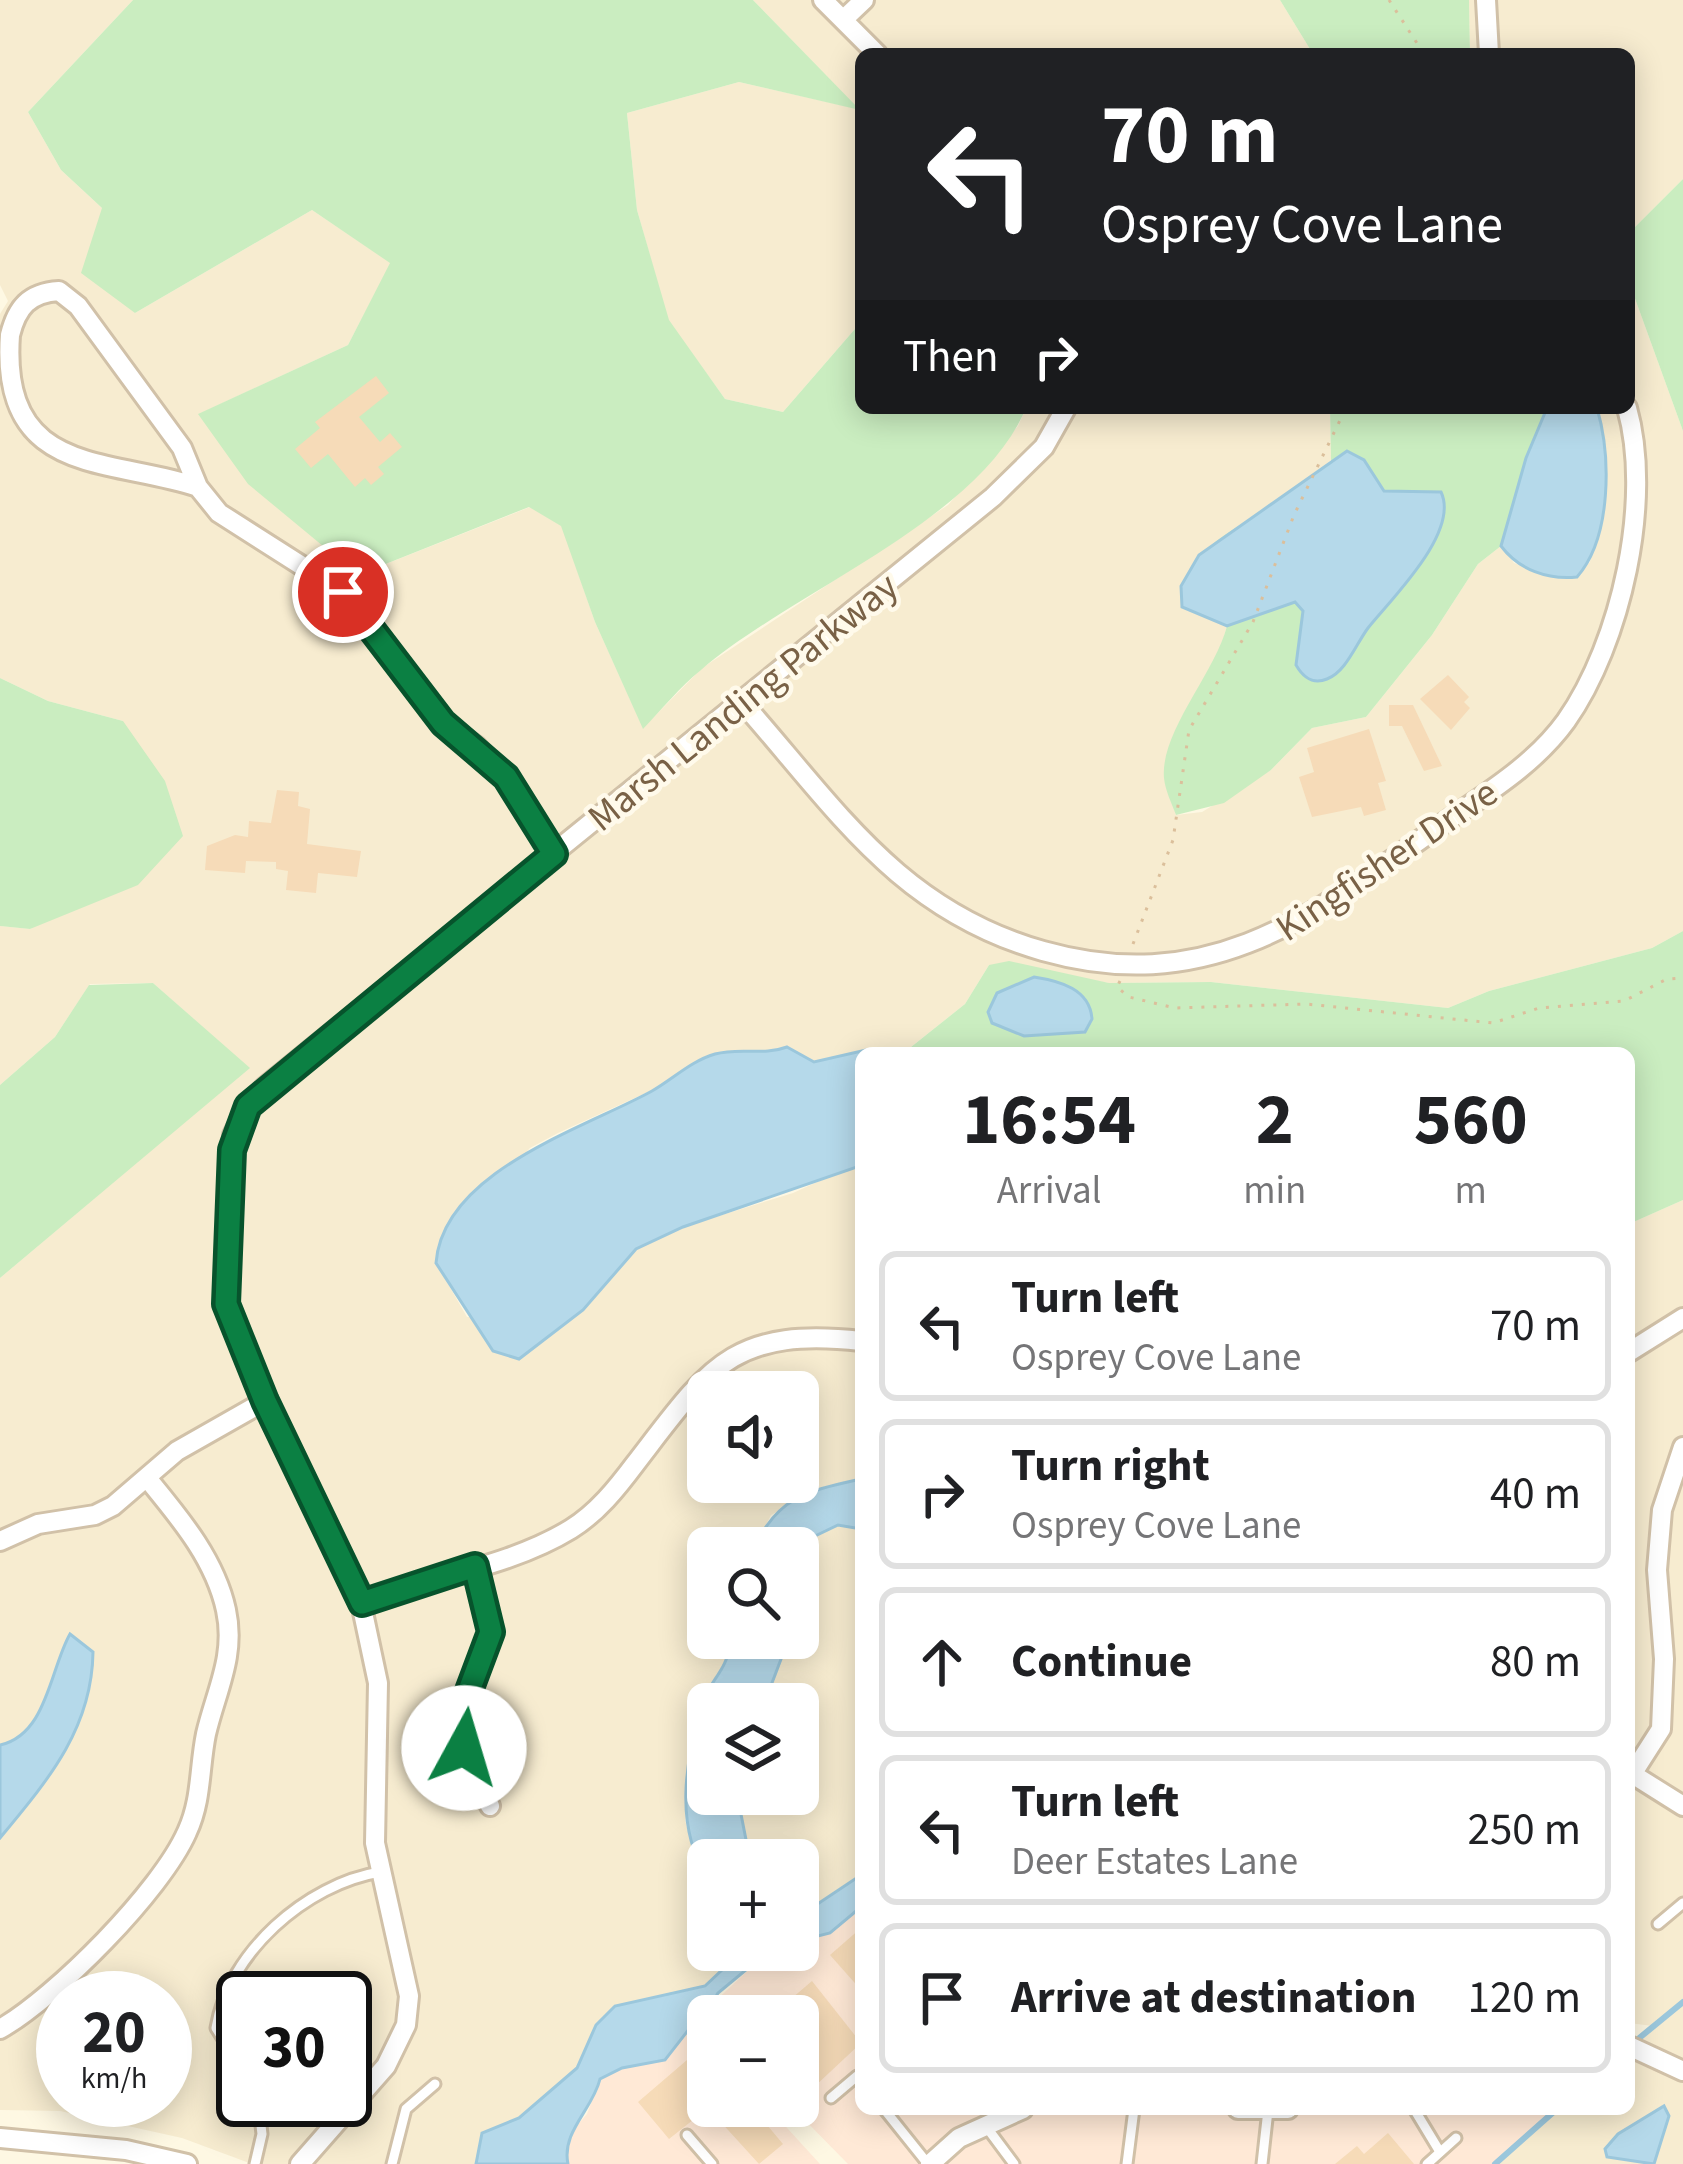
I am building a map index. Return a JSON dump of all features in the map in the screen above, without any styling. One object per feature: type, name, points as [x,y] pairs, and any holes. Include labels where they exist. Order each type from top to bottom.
[{"type":"street","points":[[823,0],[871,48]]},
{"type":"street","points":[[844,19],[864,0]]},
{"type":"street","points":[[1486,0],[1489,48]]},
{"type":"street","points":[[198,487],[154,472],[71,461],[33,446],[10,418],[4,379],[20,307],[39,292],[59,291],[78,306],[182,448],[198,487],[219,513],[343,592],[443,723],[506,777],[554,854]]},
{"type":"street","name":"Marsh Landing Parkway","points":[[362,1603],[239,1342],[224,1283],[238,1121],[265,1088],[1007,485],[1044,447],[1063,414]]},
{"type":"street","name":"Kingfisher Drive","points":[[741,701],[860,842],[913,886],[1006,938],[1064,956],[1126,964],[1202,958],[1280,933],[1374,873],[1546,745],[1584,691],[1600,656],[1634,532],[1637,459],[1629,414]]},
{"type":"street","points":[[1635,1348],[1678,1316],[1683,1318]]},
{"type":"street","points":[[300,2164],[386,2066],[406,2025],[409,1996],[380,1872],[374,1800],[378,1683],[362,1603],[535,1548],[588,1517],[698,1383],[731,1357],[785,1337],[855,1341]]},
{"type":"street","points":[[0,1541],[38,1524],[95,1515],[208,1430],[265,1401]]},
{"type":"street","points":[[1635,1767],[1660,1729],[1662,1510],[1683,1447]]},
{"type":"street","points":[[0,2029],[40,2004],[148,1892],[169,1864],[196,1811],[207,1731],[229,1653],[226,1609],[204,1555],[147,1478]]},
{"type":"street","points":[[475,1566],[491,1632],[464,1704],[462,1743],[490,1806]]},
{"type":"street","points":[[1635,1778],[1683,1806]]},
{"type":"street","points":[[1638,2049],[1683,2071]]},
{"type":"street","points":[[929,2164],[984,2124],[1007,2115]]},
{"type":"street","points":[[0,2138],[126,2150],[187,2164]]},
{"type":"lane","points":[[240,1971],[304,1902],[327,1886],[380,1872]]},
{"type":"lane","points":[[1658,1924],[1683,1903]]},
{"type":"lane","points":[[831,2098],[855,2078]]},
{"type":"lane","points":[[392,2164],[406,2109],[435,2084]]},
{"type":"lane","points":[[889,2115],[929,2164]]},
{"type":"lane","points":[[1127,2164],[1133,2115]]},
{"type":"lane","points":[[1262,2164],[1267,2115]]},
{"type":"lane","points":[[1418,2115],[1440,2152]]},
{"type":"lane","points":[[984,2124],[1014,2164]]},
{"type":"lane","points":[[256,2164],[261,2127]]},
{"type":"lane","points":[[687,2135],[712,2164]]},
{"type":"lane","points":[[1426,2164],[1456,2138]]},
{"type":"path","points":[[1389,0],[1420,48]]},
{"type":"path","points":[[1344,414],[1294,515],[1253,622],[1189,730],[1173,840],[1118,987],[1129,997],[1174,1008],[1306,1004],[1492,1023],[1539,1008],[1624,1001],[1666,979],[1683,977]]},
{"type":"shaded area","points":[[0,0],[133,0],[28,112],[61,170],[102,208],[135,313],[312,210],[391,263],[348,345],[199,414],[358,575],[530,507],[562,526],[595,622],[643,728],[702,668],[948,505],[1023,414],[1330,414],[1331,460],[1295,493],[1237,527],[1182,607],[1227,626],[1218,658],[1178,725],[1164,775],[1176,815],[1202,812],[1271,770],[1312,728],[1366,717],[1432,635],[1478,564],[1501,546],[1514,563],[1560,579],[1577,577],[1590,562],[1604,476],[1604,433],[1599,414],[1635,414],[1635,299],[1683,431],[1683,931],[1652,948],[1489,991],[1448,1008],[1211,982],[1109,983],[989,965],[965,1004],[911,1047],[855,1047],[855,1053],[814,1062],[782,1048],[765,1054],[738,1051],[558,1133],[530,1148],[437,1248],[436,1263],[467,1317],[583,1310],[636,1249],[683,1227],[793,1193],[855,1165],[855,1480],[819,1489],[819,1371],[687,1371],[687,1503],[793,1503],[771,1515],[765,1527],[687,1527],[687,1659],[728,1659],[715,1683],[687,1683],[687,1971],[721,1971],[705,1986],[638,2002],[587,2043],[577,2068],[519,2118],[482,2133],[476,2164],[252,2164],[182,2138],[132,2127],[192,2127],[192,1971],[36,1971],[36,2111],[0,2110],[0,1278],[249,1068],[153,983],[90,984],[55,1037],[0,1085],[0,926],[31,929],[123,721],[48,701],[0,678],[0,314],[8,301],[0,285]]},
{"type":"shaded area","points":[[753,0],[1280,0],[1309,48],[855,48],[855,106]]},
{"type":"shaded area","points":[[1469,0],[1683,0],[1683,179],[1635,227],[1635,48],[1470,48]]},
{"type":"shaded area","points":[[739,82],[855,108],[855,329],[783,412],[725,399],[668,320],[637,210],[627,113]]},
{"type":"shaded area","points":[[1683,1200],[1683,2164],[1495,2164],[1550,2115],[1635,2115],[1635,2041],[1653,2026],[1635,2024],[1635,1221]]},
{"type":"shaded area","points":[[838,1525],[855,1528],[855,1879],[819,1903],[819,1839],[746,1839],[741,1815],[819,1815],[819,1683],[772,1683],[781,1659],[819,1659],[819,1534]]},
{"type":"shaded area","points":[[855,1912],[855,2115],[1550,2115],[1495,2164],[848,2164],[812,2127],[819,2127],[819,1995],[722,1995],[747,1971],[819,1971],[819,1936],[830,1933]]},
{"type":"shaded area","points":[[687,2032],[687,2127],[786,2127],[820,2164],[568,2164],[565,2150],[573,2130],[587,2114],[600,2079],[622,2068],[665,2060]]},
{"type":"green space","points":[[133,0],[753,0],[855,109],[739,82],[627,113],[637,210],[669,320],[725,399],[783,412],[855,329],[855,414],[1022,414],[1002,449],[968,486],[880,552],[739,641],[693,677],[643,729],[595,622],[561,526],[529,507],[358,575],[248,484],[198,414],[348,345],[390,263],[312,210],[135,313],[81,273],[102,208],[61,170],[28,112]]},
{"type":"green space","points":[[1280,0],[1469,0],[1470,48],[1309,48]]},
{"type":"green space","points":[[1683,179],[1683,431],[1635,299],[1635,227]]},
{"type":"green space","points":[[1330,414],[1544,414],[1526,458],[1501,546],[1478,564],[1432,635],[1366,717],[1312,728],[1271,770],[1224,803],[1176,815],[1165,783],[1170,741],[1227,626],[1182,607],[1184,585],[1205,551],[1295,492],[1331,461]]},
{"type":"green space","points":[[0,678],[48,701],[123,721],[165,781],[183,836],[138,885],[30,929],[0,926]]},
{"type":"green space","points":[[1683,931],[1683,1200],[1635,1221],[1635,1047],[911,1047],[965,1004],[989,965],[1009,961],[1109,983],[1211,982],[1448,1008],[1489,991],[1652,948]]},
{"type":"green space","points":[[153,983],[250,1068],[0,1278],[0,1085],[55,1037],[89,985]]},
{"type":"water","points":[[1544,414],[1599,414],[1606,472],[1602,519],[1597,540],[1577,577],[1535,572],[1501,546],[1526,458]]},
{"type":"water","points":[[1347,451],[1364,460],[1384,491],[1441,492],[1444,508],[1441,526],[1421,564],[1340,670],[1317,681],[1296,665],[1303,611],[1295,602],[1227,626],[1182,607],[1181,586],[1199,555]]},
{"type":"water","points":[[1034,977],[1063,984],[1086,1000],[1092,1019],[1085,1032],[1024,1036],[992,1023],[988,1012],[997,993]]},
{"type":"water","points":[[787,1047],[814,1062],[855,1053],[855,1168],[683,1227],[636,1249],[583,1310],[519,1359],[493,1351],[436,1263],[445,1231],[463,1203],[522,1156],[652,1091],[698,1061],[724,1052]]},
{"type":"water","points":[[855,1480],[855,1528],[838,1525],[819,1534],[819,1527],[766,1527],[789,1503],[819,1503],[819,1490]]},
{"type":"water","points":[[70,1634],[93,1652],[85,1705],[50,1774],[0,1838],[0,1745],[16,1739],[38,1715]]},
{"type":"water","points":[[781,1659],[772,1683],[712,1683],[726,1660]]},
{"type":"water","points":[[687,1771],[687,1815],[741,1815],[746,1839],[690,1839],[687,1816],[686,1794]]},
{"type":"water","points":[[855,1879],[855,1912],[830,1933],[819,1936],[819,1903]]},
{"type":"water","points":[[721,1971],[745,1971],[717,1995],[687,1995],[687,2032],[665,2060],[622,2068],[600,2079],[569,2141],[568,2164],[476,2164],[482,2133],[519,2118],[577,2068],[596,2025],[615,2006],[705,1986]]},
{"type":"water","points":[[1664,2106],[1669,2116],[1654,2164],[1607,2157],[1605,2149],[1618,2134]]},
{"type":"building","points":[[376,376],[389,393],[359,417],[380,442],[390,433],[402,447],[378,467],[384,474],[371,485],[365,478],[355,487],[328,454],[311,468],[295,449],[320,428],[315,422]]},
{"type":"building","points":[[1448,675],[1469,697],[1464,702],[1470,708],[1451,730],[1420,699]]},
{"type":"building","points":[[1389,705],[1413,705],[1442,766],[1424,771],[1402,726],[1389,726]]},
{"type":"building","points":[[1369,729],[1386,781],[1378,783],[1386,810],[1364,816],[1361,807],[1312,817],[1299,777],[1314,772],[1307,748]]},
{"type":"building","points":[[277,790],[299,792],[298,806],[310,809],[307,844],[361,851],[357,877],[318,873],[316,893],[286,890],[288,871],[276,869],[276,862],[246,861],[245,873],[205,870],[207,846],[235,835],[248,837],[249,821],[271,823]]},
{"type":"building","points":[[855,1933],[855,1983],[830,1955]]},
{"type":"building","points":[[812,1981],[855,2035],[855,2049],[819,2082],[819,1995],[796,1995]]},
{"type":"building","points":[[687,2060],[687,2125],[669,2139],[638,2102]]},
{"type":"building","points":[[725,2127],[769,2127],[783,2144],[759,2164]]},
{"type":"building","points":[[1388,2133],[1414,2164],[1335,2164],[1357,2146],[1364,2154]]},
{"type":"waterway","points":[[1635,2042],[1683,2002]]},
{"type":"waterway","points":[[1495,2164],[1550,2115]]},
{"type":"route","points":[[343,592],[372,626],[404,678],[443,723],[476,746],[506,777],[554,854],[248,1106],[233,1135],[226,1304],[265,1401],[362,1603],[475,1566],[491,1632],[464,1704],[460,1723],[464,1748]]}]
